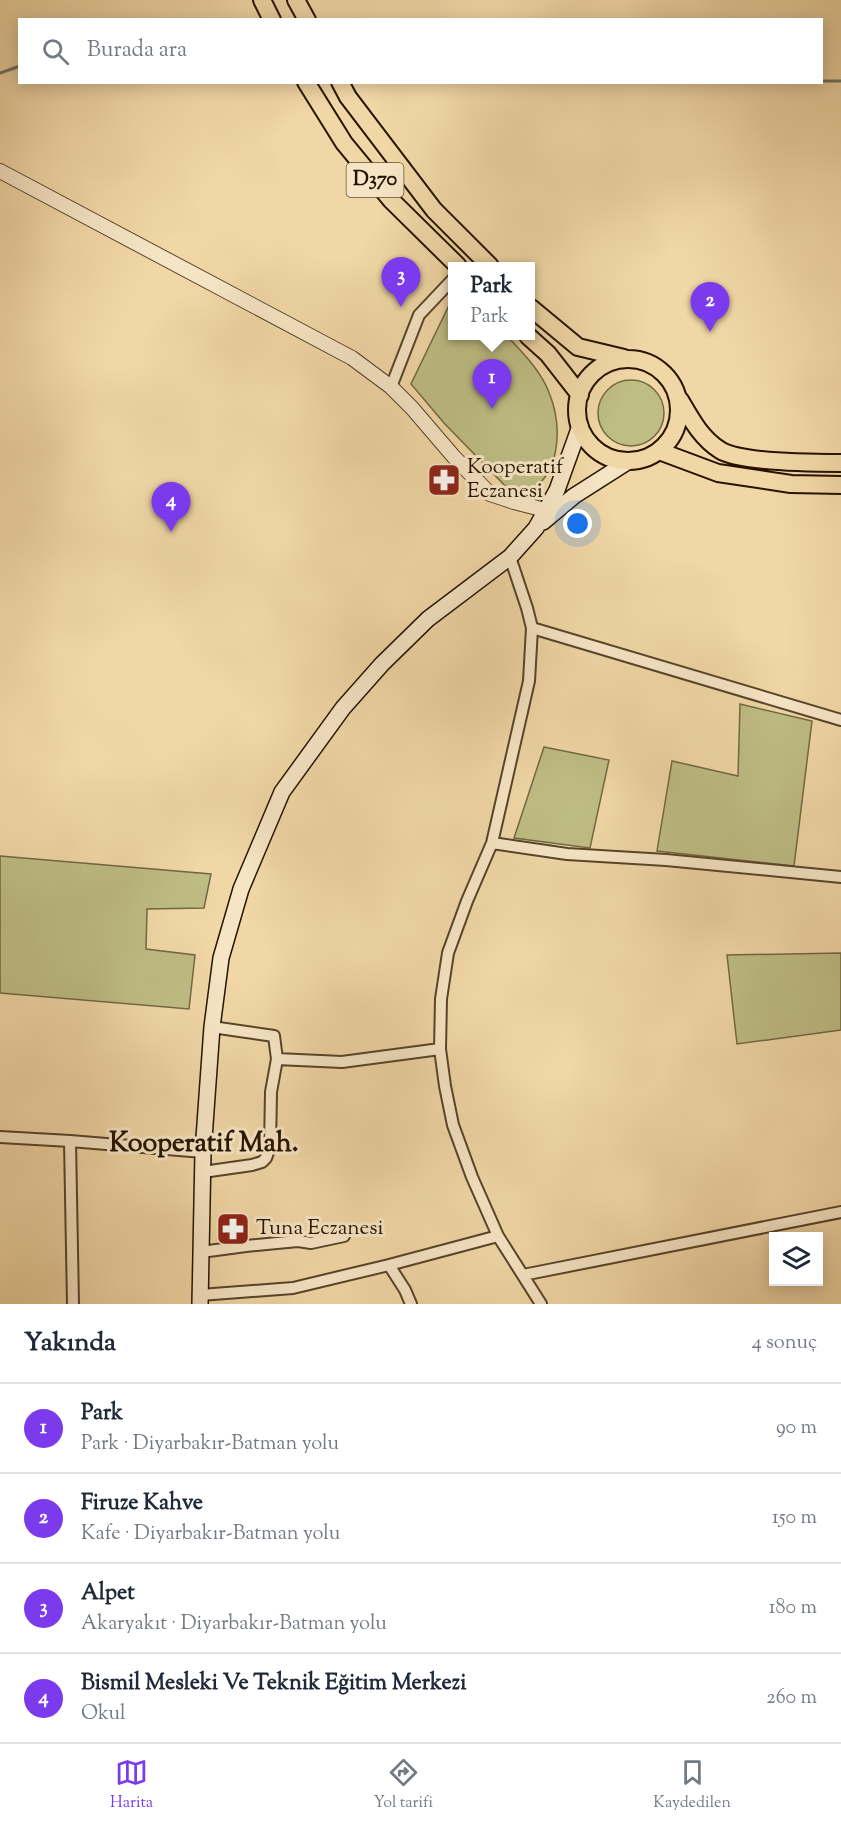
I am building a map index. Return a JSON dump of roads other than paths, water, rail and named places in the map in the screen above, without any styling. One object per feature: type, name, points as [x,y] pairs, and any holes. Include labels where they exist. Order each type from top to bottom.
[{"type":"highway","points":[[262,0],[271,18]]},
{"type":"highway","points":[[296,0],[306,18]]},
{"type":"highway","name":"D370","points":[[307,84],[344,143],[391,200],[453,262]]},
{"type":"highway","name":"D370","points":[[341,84],[348,97],[434,210],[485,262]]},
{"type":"highway","points":[[535,311],[578,347],[644,362],[658,369],[669,380],[698,431],[722,452],[747,458],[807,463],[841,463]]},
{"type":"highway","points":[[532,340],[548,354],[580,395]]},
{"type":"highway","points":[[628,359],[612,362],[598,369],[587,381],[580,395],[578,411],[580,426],[588,441],[599,452],[613,459],[629,461],[645,459],[659,451],[670,440],[677,426],[679,410],[677,394]]},
{"type":"highway","points":[[659,451],[718,473],[791,484],[841,484]]},
{"type":"main road","points":[[536,528],[557,490],[580,426]]},
{"type":"main road","points":[[200,1300],[203,1152],[212,1027],[221,958],[240,889],[282,792],[343,708],[382,664],[428,619],[510,557],[536,528],[574,496],[629,461]]},
{"type":"street","points":[[0,171],[352,358],[391,387],[490,495],[545,510],[574,496]]},
{"type":"street","points":[[391,387],[419,315],[448,284]]},
{"type":"street","points":[[510,557],[528,608],[532,628],[529,681],[492,843],[448,953],[441,999],[440,1049],[453,1125],[472,1177],[498,1236],[541,1304]]},
{"type":"street","points":[[532,628],[841,720]]},
{"type":"street","points":[[492,843],[567,854],[666,860],[841,876]]},
{"type":"street","points":[[203,1172],[252,1166],[266,1158],[270,1147],[271,1092],[277,1059],[274,1035],[212,1027]]},
{"type":"street","points":[[277,1059],[342,1062],[440,1049]]},
{"type":"street","points":[[0,1137],[203,1152]]},
{"type":"street","points":[[70,1141],[73,1304]]},
{"type":"street","points":[[523,1275],[841,1212]]},
{"type":"street","points":[[201,1252],[298,1241],[311,1243],[344,1236]]},
{"type":"street","points":[[200,1300],[239,1293],[292,1288],[498,1236]]},
{"type":"street","points":[[389,1265],[405,1290],[407,1303]]},
{"type":"waterway","points":[[0,73],[18,67]]},
{"type":"waterway","points":[[823,81],[841,81]]},
{"type":"place","name":"Alpet","points":[[401,307]]},
{"type":"place","name":"Firuze Kahve","points":[[710,332]]},
{"type":"place","name":"Park","points":[[492,409]]},
{"type":"place","name":"Kooperatif Eczanesi","points":[[444,480]]},
{"type":"place","name":"Bismil Mesleki Ve Teknik Eğitim Merkezi","points":[[171,532]]},
{"type":"place","name":"Tuna Eczanesi","points":[[233,1229]]},
{"type":"district","name":"Kooperatif Mah.","points":[[204,1144]]}]
